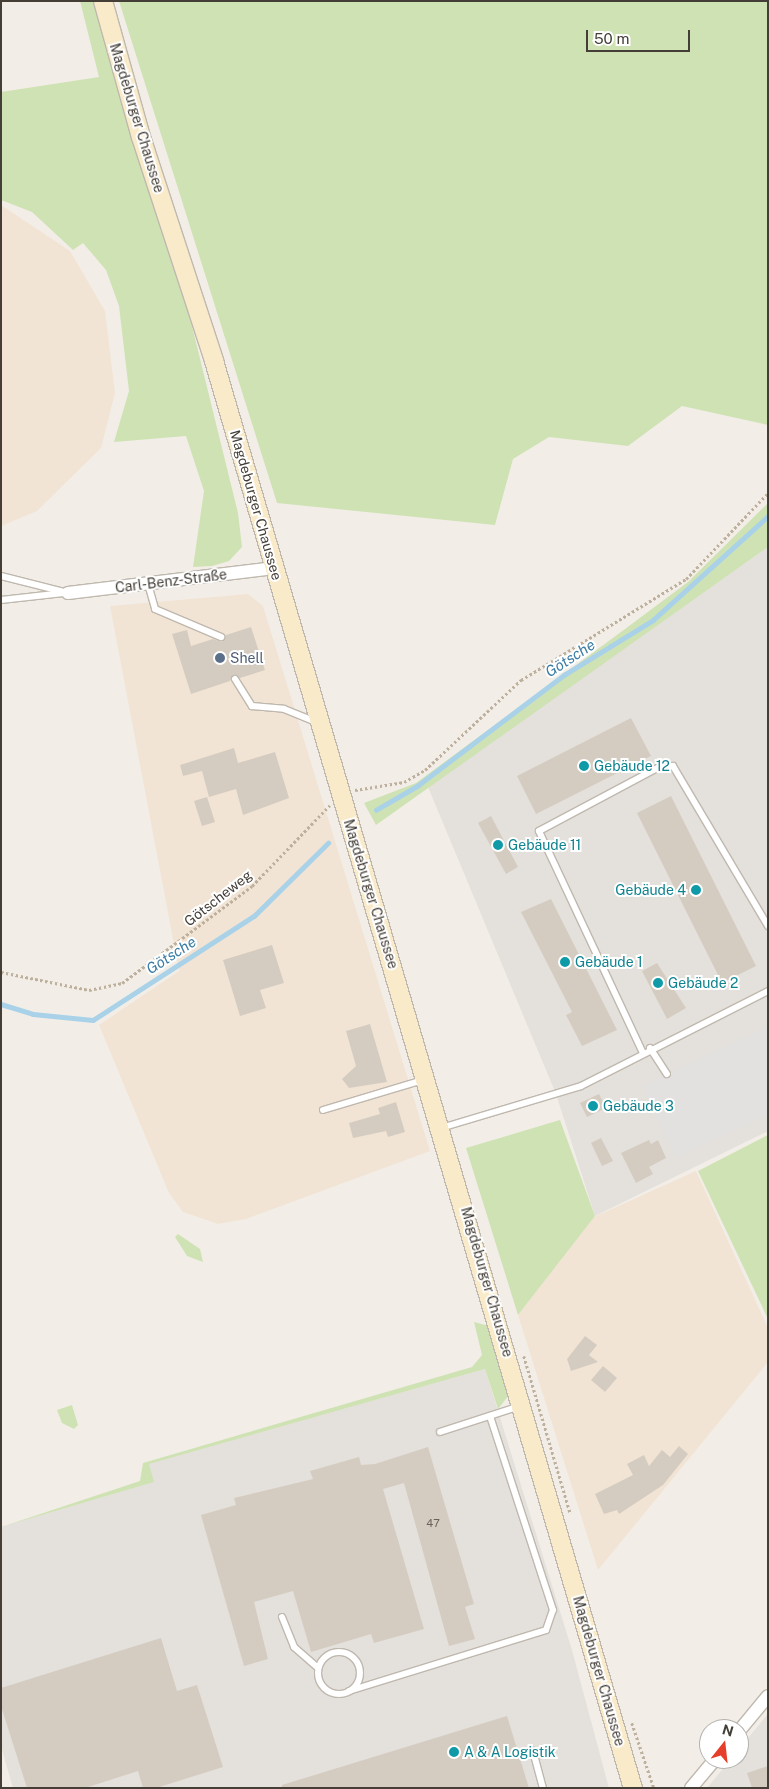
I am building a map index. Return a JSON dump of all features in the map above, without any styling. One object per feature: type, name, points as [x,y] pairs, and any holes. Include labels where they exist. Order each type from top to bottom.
[{"type":"main road","name":"Magdeburger Chaussee","points":[[103,1],[320,724],[347,792],[441,1128],[524,1405],[634,1788]]},
{"type":"street","name":"Carl-Benz-Straße","points":[[68,593],[274,568]]},
{"type":"street","points":[[749,1719],[768,1696]]},
{"type":"street","points":[[690,1788],[706,1769]]},
{"type":"lane","name":"Carl-Benz-Straße","points":[[1,576],[68,593]]},
{"type":"lane","points":[[148,584],[155,609],[221,637]]},
{"type":"lane","name":"Carl-Benz-Straße","points":[[1,600],[68,593]]},
{"type":"lane","points":[[235,679],[252,706],[284,709],[320,724]]},
{"type":"lane","points":[[642,1051],[539,831],[661,766],[673,766],[768,926]]},
{"type":"lane","points":[[441,1128],[581,1086],[642,1051],[768,991]]},
{"type":"lane","points":[[650,1048],[667,1074]]},
{"type":"lane","points":[[323,1110],[427,1079]]},
{"type":"lane","points":[[440,1432],[524,1405]]},
{"type":"lane","points":[[282,1617],[294,1647],[318,1668],[319,1681],[328,1691],[349,1692],[546,1630],[553,1610],[490,1416]]},
{"type":"lane","points":[[318,1668],[331,1653],[352,1656],[361,1665],[358,1682],[349,1692]]},
{"type":"lane","points":[[533,1751],[544,1788]]},
{"type":"path","points":[[347,792],[404,782],[442,753],[521,680],[686,579],[768,493]]},
{"type":"path","name":"Götscheweg","points":[[1,972],[89,990],[122,983],[252,886],[347,792]]},
{"type":"shaded area","points":[[1,205],[70,251],[105,311],[115,393],[101,448],[37,511],[1,526]]},
{"type":"shaded area","points":[[768,547],[768,1131],[595,1216],[556,1094],[428,787]]},
{"type":"shaded area","points":[[248,594],[263,606],[430,1151],[246,1219],[218,1224],[183,1212],[169,1193],[99,1025],[179,971],[110,606]]},
{"type":"shaded area","points":[[768,1026],[768,1115],[676,1158],[642,1086]]},
{"type":"shaded area","points":[[696,1171],[768,1328],[768,1362],[598,1570],[518,1315],[594,1217]]},
{"type":"shaded area","points":[[485,1369],[572,1650],[609,1788],[13,1788],[1,1746],[1,1527],[153,1482],[148,1464]]},
{"type":"shaded area","points":[[768,1714],[768,1788],[707,1788],[723,1769],[749,1769],[749,1737]]},
{"type":"green space","points":[[80,1],[98,1],[190,318],[238,513],[242,547],[229,561],[212,566],[193,567],[204,491],[186,436],[114,442],[129,391],[119,306],[106,270],[83,243],[73,250],[32,212],[1,200],[1,92],[99,77]]},
{"type":"green space","points":[[119,1],[768,1],[768,425],[682,406],[628,446],[549,437],[513,459],[495,525],[277,503]]},
{"type":"green space","points":[[768,503],[768,547],[376,825],[364,803],[416,783],[625,629],[688,582]]},
{"type":"green space","points":[[560,1120],[595,1216],[518,1315],[466,1148]]},
{"type":"green space","points":[[768,1135],[768,1319],[698,1171]]},
{"type":"green space","points":[[178,1234],[200,1249],[203,1262],[187,1256],[175,1237]]},
{"type":"green space","points":[[474,1322],[489,1326],[509,1395],[498,1409],[485,1369],[149,1464],[154,1482],[1,1527],[140,1481],[143,1463],[472,1367],[482,1355]]},
{"type":"green space","points":[[72,1405],[78,1425],[74,1429],[62,1423],[57,1410]]},
{"type":"building","name":"Shell","points":[[251,627],[265,670],[240,678],[233,675],[230,681],[191,694],[172,634],[187,630],[191,646],[213,639],[222,642],[226,635]]},
{"type":"building","name":"Gebäude 12","points":[[631,718],[651,756],[536,814],[517,776]]},
{"type":"building","points":[[234,748],[238,763],[275,752],[289,798],[243,815],[236,789],[209,797],[202,771],[183,776],[180,765]]},
{"type":"building","name":"Gebäude 4","points":[[671,796],[756,966],[722,983],[637,813]]},
{"type":"building","points":[[207,797],[215,822],[202,826],[194,801]]},
{"type":"building","name":"Gebäude 11","points":[[491,816],[518,867],[506,874],[478,823]]},
{"type":"building","name":"Gebäude 1","points":[[551,899],[617,1030],[582,1046],[566,1015],[572,1012],[521,912]]},
{"type":"building","points":[[272,945],[284,983],[260,990],[266,1008],[240,1016],[223,960]]},
{"type":"building","name":"Gebäude 2","points":[[657,963],[686,1008],[667,1019],[642,971]]},
{"type":"building","points":[[370,1024],[387,1082],[349,1088],[342,1079],[356,1066],[346,1031]]},
{"type":"building","name":"Gebäude 3","points":[[599,1094],[606,1108],[587,1117],[580,1103]]},
{"type":"building","points":[[396,1102],[405,1132],[388,1137],[386,1131],[353,1138],[349,1123],[380,1114],[378,1108]]},
{"type":"building","points":[[601,1138],[613,1161],[602,1166],[591,1143]]},
{"type":"building","points":[[649,1140],[651,1144],[658,1140],[666,1158],[649,1167],[653,1174],[636,1183],[621,1153]]},
{"type":"building","points":[[585,1336],[597,1345],[589,1355],[598,1362],[571,1371],[567,1359]]},
{"type":"building","points":[[603,1366],[617,1378],[605,1392],[591,1380]]},
{"type":"building","points":[[679,1446],[688,1454],[663,1485],[619,1514],[617,1510],[604,1514],[595,1494],[633,1475],[627,1464],[644,1455],[649,1466],[662,1450],[670,1457]]},
{"type":"building","points":[[428,1447],[474,1604],[465,1607],[475,1639],[449,1646],[404,1483],[383,1489],[424,1629],[374,1643],[371,1634],[311,1652],[293,1591],[254,1602],[268,1659],[244,1666],[201,1515],[236,1505],[234,1498],[313,1479],[310,1471],[359,1457],[361,1465],[375,1464]]},
{"type":"building","points":[[161,1638],[177,1691],[197,1685],[223,1767],[156,1788],[143,1788],[138,1771],[85,1788],[27,1788],[1,1706],[1,1688]]},
{"type":"building","name":"A & A Logistik","points":[[507,1716],[529,1788],[282,1788],[282,1785]]},
{"type":"building","points":[[768,1766],[768,1788],[752,1788],[747,1773]]},
{"type":"waterway","name":"Götsche","points":[[376,810],[417,786],[564,675],[653,620],[768,516]]},
{"type":"waterway","name":"Götsche","points":[[1,1004],[33,1014],[93,1020],[254,916],[328,843]]},
{"type":"place","name":"Shell","points":[[220,658]]},
{"type":"place","name":"Gebäude 12","points":[[584,766]]},
{"type":"place","name":"Gebäude 11","points":[[498,845]]},
{"type":"place","name":"Gebäude 4","points":[[696,890]]},
{"type":"place","name":"Gebäude 1","points":[[565,962]]},
{"type":"place","name":"Gebäude 2","points":[[658,983]]},
{"type":"place","name":"Gebäude 3","points":[[593,1106]]},
{"type":"place","name":"A & A Logistik","points":[[454,1752]]}]
